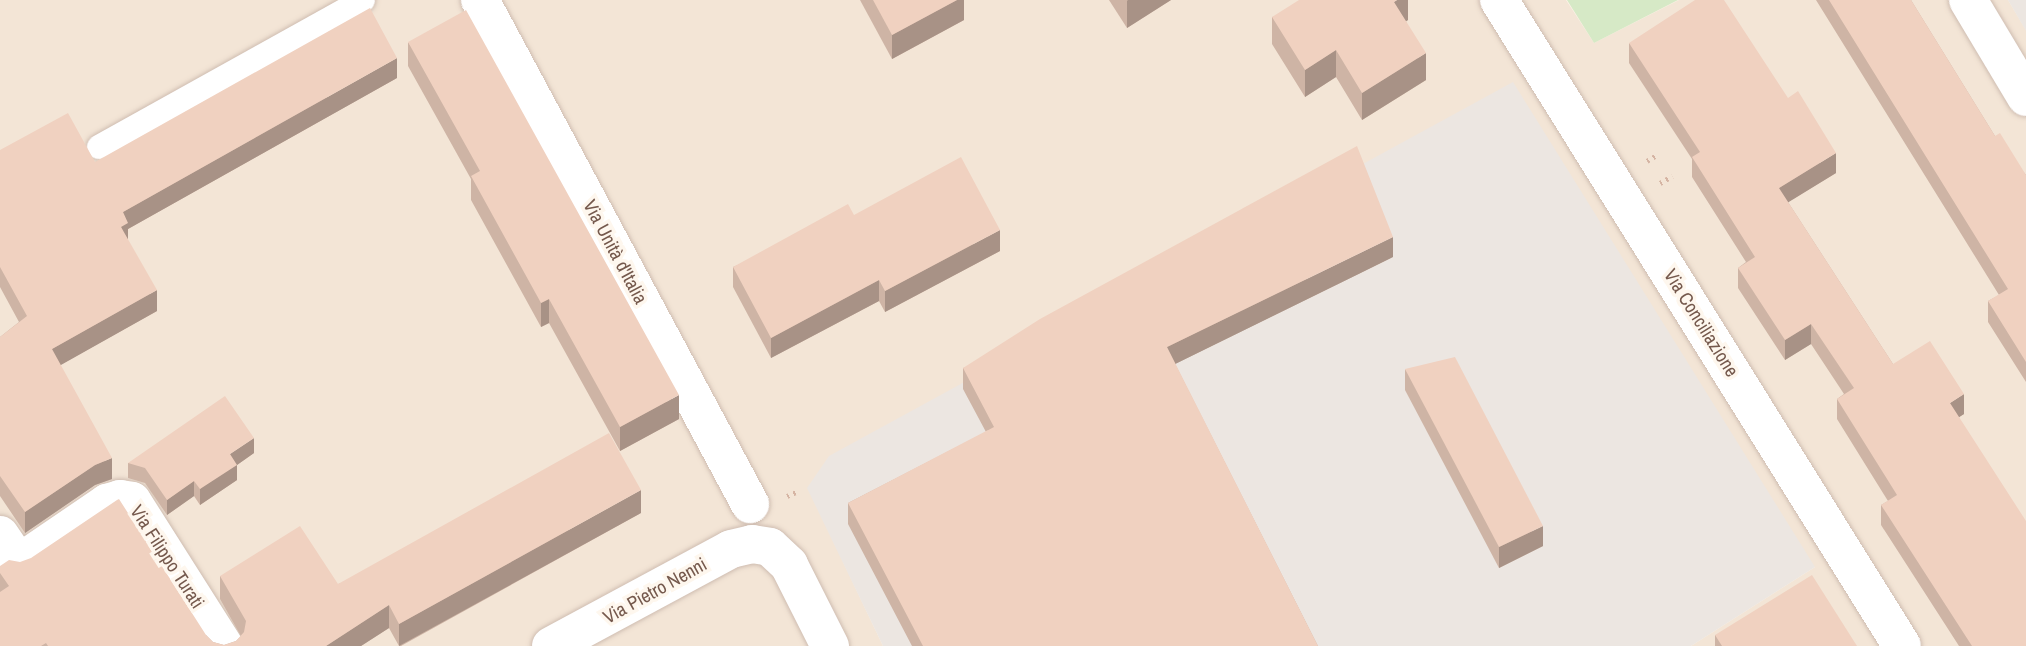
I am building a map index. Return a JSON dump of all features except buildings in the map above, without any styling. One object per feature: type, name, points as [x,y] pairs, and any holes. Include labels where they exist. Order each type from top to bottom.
[{"type":"street","name":"Via Unità d'Italia","points":[[480,0],[750,503]]},
{"type":"street","name":"Via Conciliazione","points":[[1500,0],[1902,646]]},
{"type":"street","points":[[1968,0],[2026,97]]},
{"type":"street","name":"Via Filippo Turati","points":[[0,535],[19,563],[107,503],[120,499],[132,501],[224,646]]},
{"type":"street","name":"Via Pietro Nenni","points":[[551,646],[741,545],[761,545],[779,553],[789,565],[830,646]]},
{"type":"lane","points":[[99,146],[363,0]]},
{"type":"shaded area","points":[[0,0],[1566,0],[1594,43],[1679,0],[2008,0],[2026,30],[2026,646],[1691,646],[1815,567],[808,488],[883,646],[0,646]]},
{"type":"shaded area","points":[[2008,0],[2026,0],[2026,31]]},
{"type":"shaded area","points":[[1513,82],[1815,567],[1691,646],[883,646],[807,488],[829,456]]},
{"type":"green space","points":[[1567,0],[1678,0],[1594,43]]}]
